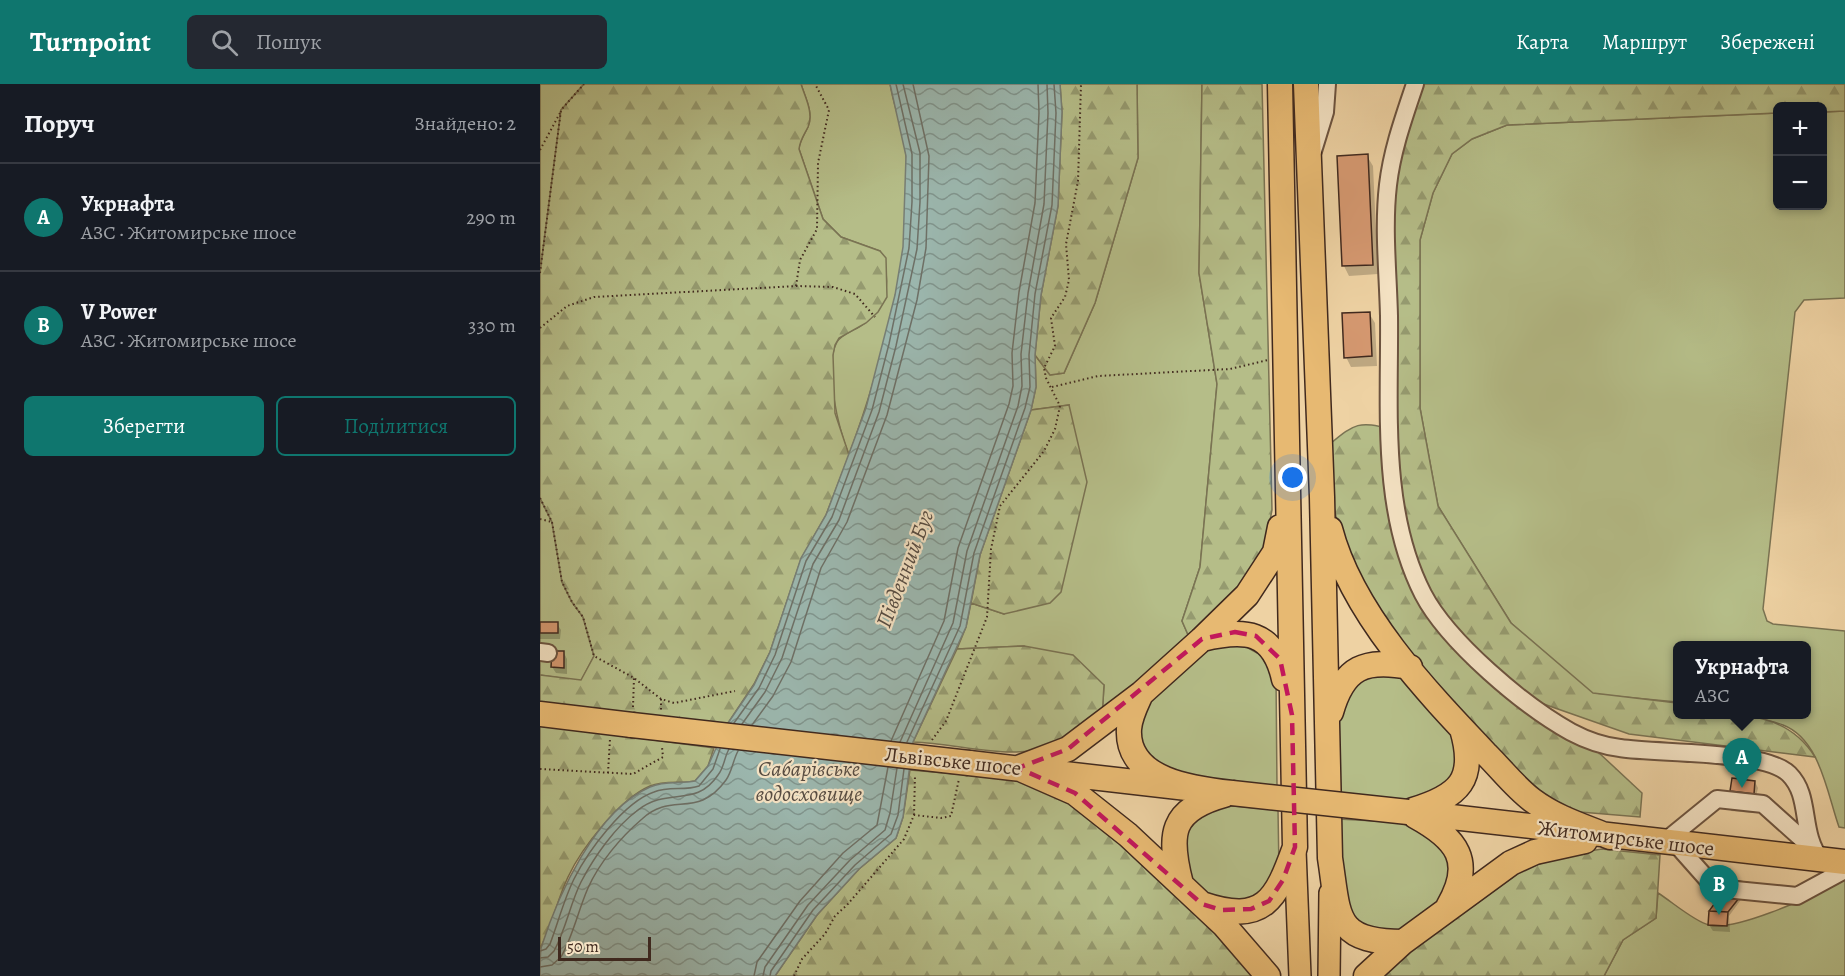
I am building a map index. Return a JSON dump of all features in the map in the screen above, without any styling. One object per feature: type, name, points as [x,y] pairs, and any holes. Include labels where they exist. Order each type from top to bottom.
[{"type":"highway","points":[[1202,904],[1237,912],[1261,906],[1277,892],[1295,846],[1280,84]]},
{"type":"highway","points":[[1306,84],[1322,497],[1330,858],[1339,912],[1349,929],[1371,941],[1403,942]]},
{"type":"highway","points":[[1322,497],[1335,549],[1353,589],[1410,667],[1462,729],[1513,784],[1532,800],[1557,816],[1610,837]]},
{"type":"highway","points":[[1018,768],[1068,749],[1142,693],[1247,595],[1275,552],[1287,498]]},
{"type":"highway","points":[[1202,639],[1234,632],[1256,636],[1266,642],[1280,659],[1292,715]]},
{"type":"highway","points":[[1327,723],[1338,692],[1354,671],[1376,663],[1410,667]]},
{"type":"highway","points":[[1142,693],[1131,717],[1129,729],[1133,750],[1153,773],[1187,788]]},
{"type":"highway","name":"Львівське шосе","points":[[540,714],[621,729],[964,768],[1018,768],[1232,793]]},
{"type":"highway","points":[[1408,812],[1449,796],[1463,782],[1468,757],[1462,729]]},
{"type":"highway","points":[[1018,768],[1075,793],[1128,835],[1244,945],[1268,976]]},
{"type":"highway","points":[[1181,884],[1175,850],[1179,822],[1189,809],[1232,793],[1408,812],[1437,828],[1450,840],[1461,859],[1461,881],[1446,911]]},
{"type":"highway","name":"Житомирське шосе","points":[[1408,812],[1669,843],[1816,853],[1845,862]]},
{"type":"highway","points":[[1366,976],[1403,942],[1522,857],[1561,844],[1610,837]]},
{"type":"main road","points":[[1295,846],[1300,976]]},
{"type":"main road","points":[[1329,976],[1330,858]]},
{"type":"lane","points":[[1308,169],[1325,112],[1327,84]]},
{"type":"lane","points":[[1415,84],[1397,138],[1388,187],[1389,334],[1393,485],[1403,543],[1424,595],[1459,642],[1515,694],[1583,738],[1618,748],[1763,760],[1783,769],[1799,787],[1816,853]]},
{"type":"lane","points":[[1816,853],[1763,804],[1717,799],[1669,843],[1715,888],[1797,896],[1845,870]]},
{"type":"path","points":[[540,150],[561,110],[584,84]]},
{"type":"path","points":[[796,286],[801,260],[817,229],[818,164],[829,110],[815,84]]},
{"type":"path","points":[[929,743],[938,735],[946,721],[987,617],[991,549],[1000,506],[1044,451],[1055,429],[1060,406],[1044,368],[1055,346],[1051,318],[1065,297],[1069,280],[1066,244],[1078,181],[1081,84]]},
{"type":"path","points":[[540,273],[561,110]]},
{"type":"path","points":[[540,328],[567,306],[594,297],[796,286],[845,290],[855,294],[875,316]]},
{"type":"path","points":[[1052,387],[1098,376],[1230,369],[1286,355]]},
{"type":"path","points":[[540,498],[552,522],[562,582],[583,617],[594,656],[634,678],[661,699],[674,703],[709,694],[735,691]]},
{"type":"path","points":[[540,519],[552,522]]},
{"type":"path","points":[[608,773],[634,678]]},
{"type":"path","points":[[661,699],[661,711]]},
{"type":"path","points":[[540,769],[633,774],[663,757],[662,745]]},
{"type":"path","points":[[794,976],[802,959],[825,934],[835,916],[904,839],[914,815],[916,765]]},
{"type":"path","points":[[914,815],[941,818],[951,816],[964,768]]},
{"type":"highlighted area","points":[[1235,632],[1256,636],[1280,659],[1292,715],[1295,847],[1283,880],[1269,901],[1251,909],[1221,910],[1202,904],[1075,793],[1018,768],[1068,749],[1202,639]]},
{"type":"green space","points":[[540,84],[584,84],[561,110],[540,273]]},
{"type":"green space","points":[[584,84],[801,84],[808,105],[810,122],[799,149],[823,219],[841,237],[880,251],[886,258],[887,297],[878,312],[866,323],[839,338],[833,355],[835,413],[849,455],[826,515],[801,559],[770,652],[754,684],[726,726],[540,704],[540,675],[581,680],[594,656],[583,617],[562,582],[552,522],[540,498],[540,273],[561,110]]},
{"type":"green space","points":[[801,84],[890,84],[905,146],[908,190],[901,267],[883,347],[849,455],[834,398],[833,353],[841,337],[859,327],[877,312],[885,293],[886,273],[880,251],[841,237],[823,219],[799,149],[810,122],[808,105]]},
{"type":"green space","points":[[1060,84],[1137,84],[1138,158],[1095,303],[1064,373],[1050,375],[1035,355],[1041,295],[1058,206],[1062,112]]},
{"type":"green space","points":[[1137,84],[1202,84],[1199,273],[1217,384],[1200,567],[1182,621],[1189,637],[1102,718],[1104,685],[1024,646],[957,649],[966,627],[971,603],[1004,614],[1069,405],[1031,410],[1036,387],[1035,355],[1050,375],[1064,373],[1095,303],[1138,158]]},
{"type":"green space","points":[[1202,84],[1262,84],[1272,510],[1265,547],[1242,587],[1189,637],[1182,621],[1200,567],[1217,384],[1199,273]]},
{"type":"green space","points":[[1415,84],[1845,84],[1845,111],[1827,112],[1827,102],[1773,102],[1773,113],[1507,125],[1472,139],[1452,154],[1433,193],[1420,240],[1420,408],[1438,506],[1511,623],[1593,693],[1673,703],[1673,719],[1761,719],[1772,722],[1788,729],[1815,757],[1629,734],[1518,695],[1583,738],[1642,793],[1640,817],[1580,812],[1561,806],[1540,791],[1491,745],[1414,657],[1362,587],[1339,531],[1333,502],[1330,444],[1358,426],[1371,425],[1391,429],[1387,204]]},
{"type":"green space","points":[[1845,111],[1845,298],[1804,300],[1795,312],[1763,609],[1767,621],[1773,624],[1845,631],[1845,828],[1839,827],[1826,783],[1814,754],[1806,742],[1796,732],[1783,725],[1763,719],[1811,719],[1811,641],[1673,641],[1673,702],[1592,694],[1511,623],[1438,506],[1420,408],[1420,240],[1433,193],[1452,154],[1472,139],[1507,125],[1773,113],[1773,210],[1827,210],[1827,112]]},
{"type":"green space","points":[[1069,405],[1087,482],[1061,592],[1050,603],[1004,614],[971,603],[980,555],[1031,410]]},
{"type":"green space","points":[[540,498],[552,522],[562,582],[583,617],[594,656],[581,681],[540,675]]},
{"type":"green space","points":[[1239,643],[1270,660],[1276,677],[1277,787],[1187,780],[1162,769],[1141,745],[1139,722],[1149,700],[1199,649]]},
{"type":"green space","points":[[1024,646],[1073,655],[1104,685],[1102,718],[1064,743],[1026,752],[989,751],[913,742],[957,649]]},
{"type":"green space","points":[[1400,669],[1453,727],[1462,767],[1425,802],[1337,792],[1334,722],[1348,681]]},
{"type":"green space","points":[[540,725],[714,748],[708,766],[695,781],[650,786],[626,801],[603,825],[574,865],[540,949]]},
{"type":"green space","points":[[910,770],[1014,779],[1074,800],[1261,976],[775,976],[817,915],[859,869],[896,838],[903,817]]},
{"type":"green space","points":[[1223,805],[1278,810],[1279,872],[1254,900],[1216,901],[1191,883],[1183,844],[1192,821]]},
{"type":"green space","points":[[1338,819],[1412,823],[1452,859],[1444,899],[1404,930],[1367,931],[1344,911]]},
{"type":"green space","points":[[1602,849],[1660,855],[1656,918],[1623,940],[1604,976],[1377,976],[1523,870],[1564,855]]},
{"type":"green space","points":[[1845,880],[1845,976],[1604,976],[1623,940],[1656,918],[1658,893],[1697,920],[1709,925],[1722,926],[1739,923],[1777,910]]},
{"type":"water","points":[[890,84],[1060,84],[1062,112],[1058,206],[1041,295],[1035,355],[1036,387],[1031,410],[980,555],[966,627],[913,742],[903,817],[896,838],[859,869],[817,915],[775,976],[540,976],[541,948],[557,904],[581,857],[612,815],[630,799],[650,787],[695,781],[708,766],[726,726],[754,685],[770,652],[801,558],[826,515],[866,408],[895,295],[903,247],[906,156]]},
{"type":"building","points":[[1368,154],[1373,265],[1342,266],[1337,156]]},
{"type":"building","points":[[1370,312],[1372,356],[1344,358],[1342,313]]},
{"type":"building","points":[[540,622],[558,622],[558,633],[540,633]]},
{"type":"building","points":[[552,651],[564,651],[564,668],[551,667]]},
{"type":"building","points":[[1732,778],[1755,781],[1754,794],[1730,791]]},
{"type":"building","points":[[1732,880],[1751,883],[1728,912],[1709,911]]},
{"type":"building","points":[[1709,911],[1728,912],[1727,926],[1708,925]]},
{"type":"place","name":"Укрнафта","points":[[1742,788]]},
{"type":"place","name":"V Power","points":[[1719,915]]},
{"type":"water label","name":"Південний Буг","points":[[905,569]]},
{"type":"water label","name":"Сабарівське водосховище","points":[[809,782]]}]
